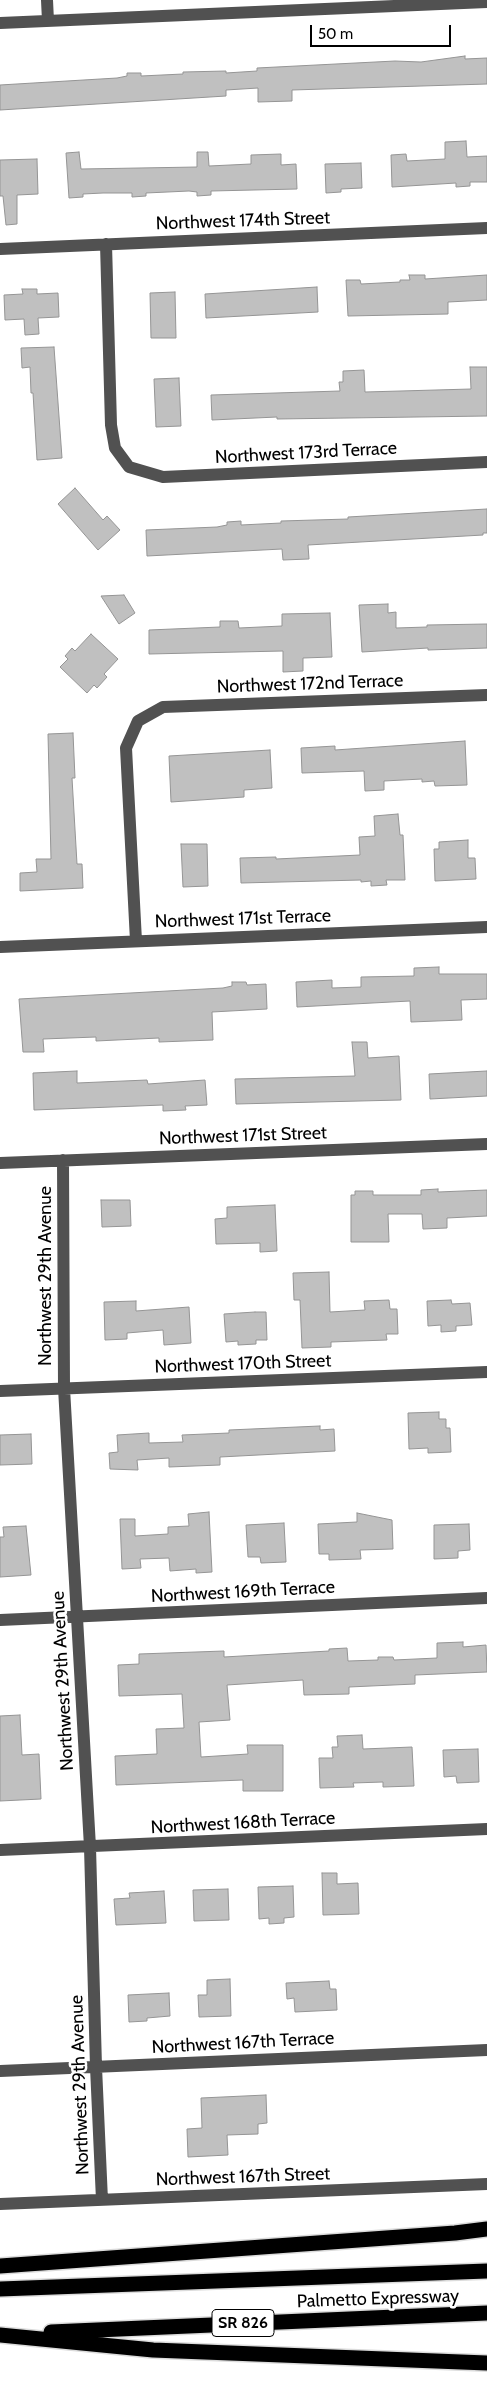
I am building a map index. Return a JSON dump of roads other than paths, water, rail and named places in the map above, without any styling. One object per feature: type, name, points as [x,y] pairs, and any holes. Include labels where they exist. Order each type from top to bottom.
[{"type":"highway","points":[[0,2266],[455,2233],[487,2229]]},
{"type":"highway","name":"Palmetto Expressway","points":[[0,2289],[487,2270]]},
{"type":"highway","name":"Palmetto Expressway","points":[[0,2335],[487,2313]]},
{"type":"highway","points":[[0,2335],[153,2350],[487,2363]]},
{"type":"street","points":[[47,0],[48,21]]},
{"type":"street","points":[[0,23],[487,2]]},
{"type":"street","name":"Northwest 174th Street","points":[[0,249],[487,228]]},
{"type":"street","name":"Northwest 173rd Terrace","points":[[106,244],[110,425],[115,448],[129,467],[163,477],[487,462]]},
{"type":"street","name":"Northwest 172nd Terrace","points":[[136,941],[126,748],[138,721],[163,707],[487,695]]},
{"type":"street","name":"Northwest 171st Terrace","points":[[0,948],[487,927]]},
{"type":"street","name":"Northwest 171st Street","points":[[0,1163],[487,1144]]},
{"type":"street","name":"Northwest 29th Avenue","points":[[63,1160],[64,1388],[90,1847],[102,2200]]},
{"type":"street","name":"Northwest 170th Street","points":[[0,1391],[487,1372]]},
{"type":"street","name":"Northwest 169th Terrace","points":[[0,1620],[487,1598]]},
{"type":"street","name":"Northwest 168th Terrace","points":[[0,1850],[487,1829]]},
{"type":"street","name":"Northwest 167th Terrace","points":[[0,2071],[487,2050]]},
{"type":"street","name":"Northwest 167th Street","points":[[0,2204],[487,2184]]}]
